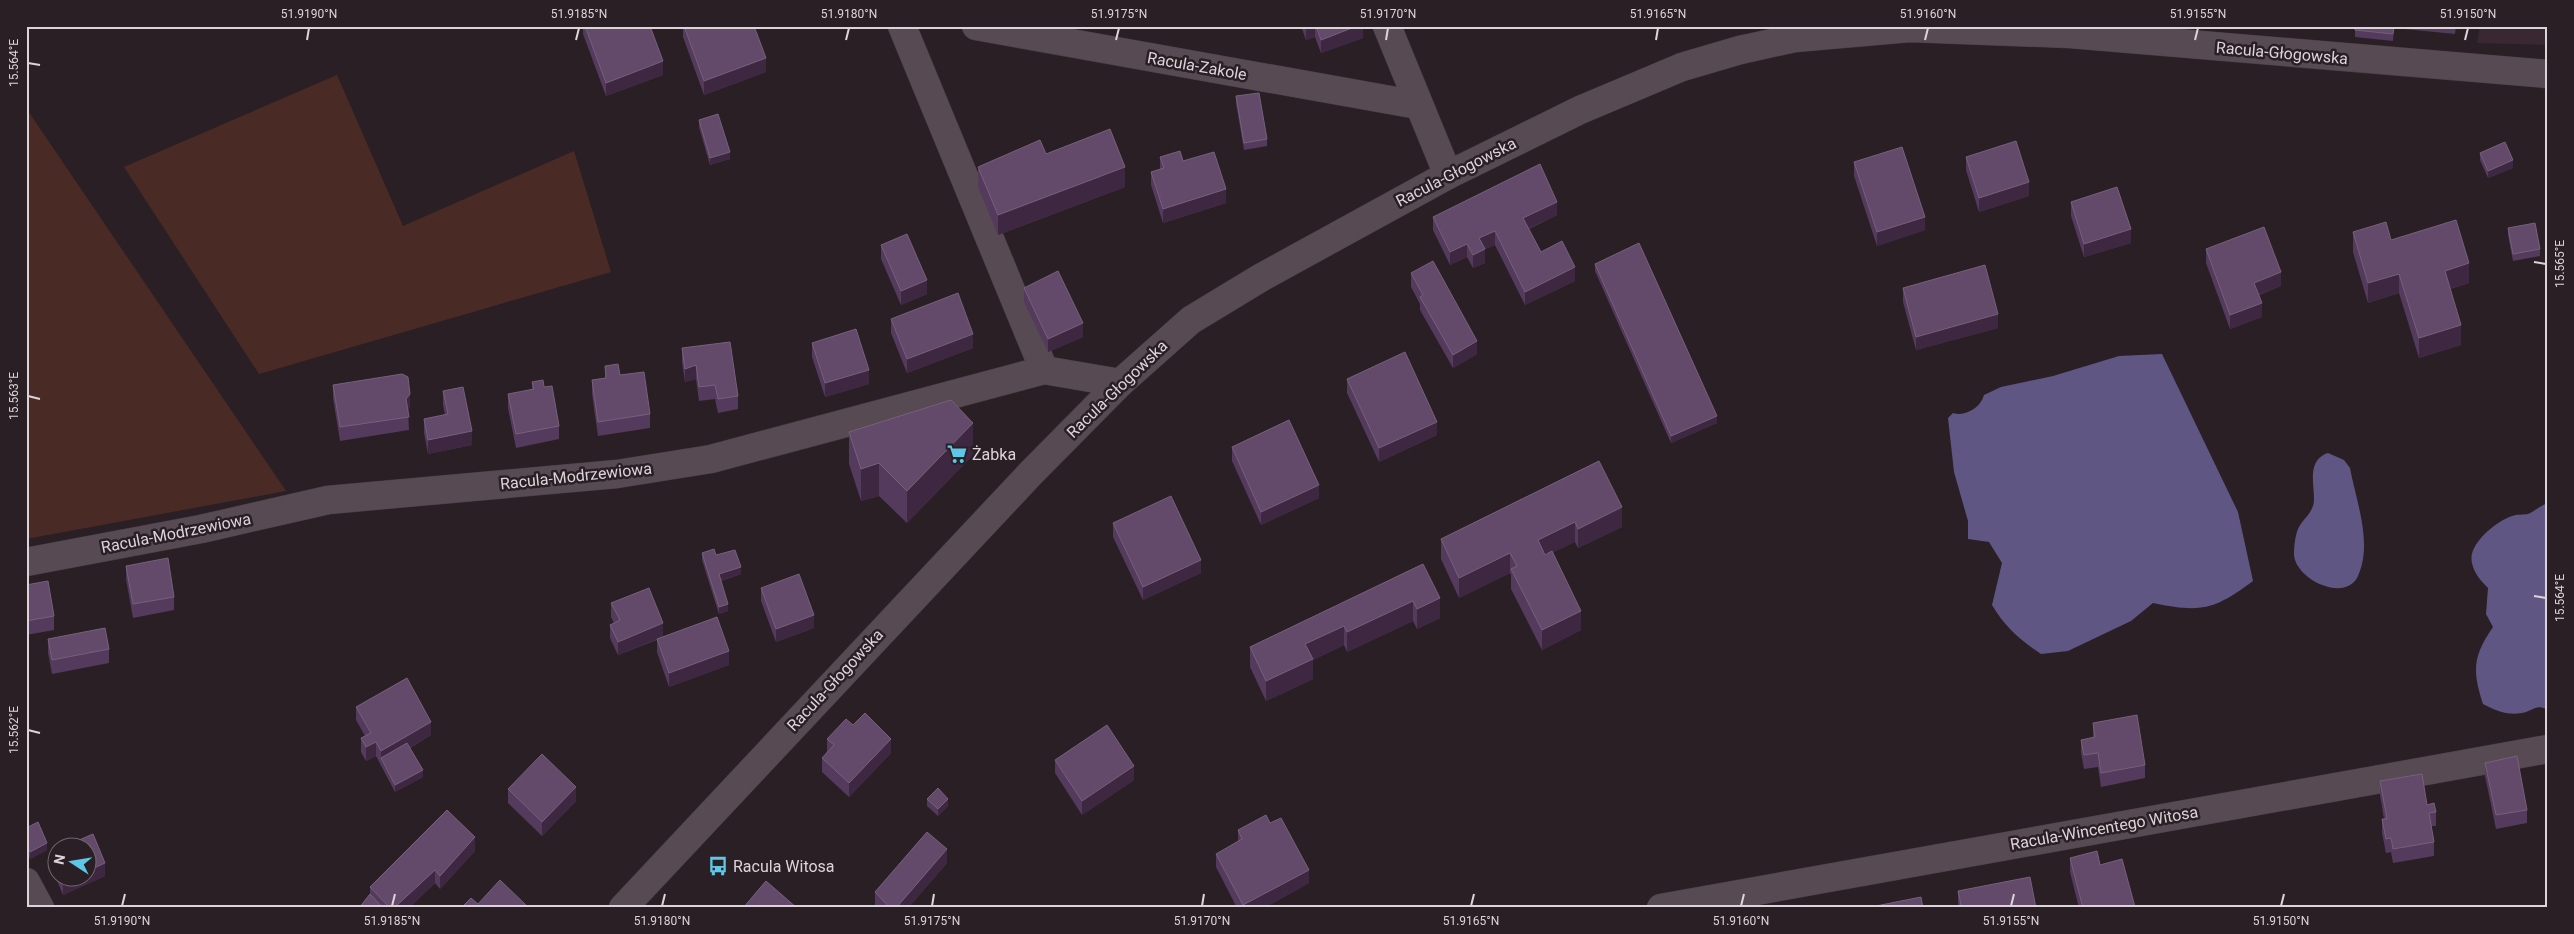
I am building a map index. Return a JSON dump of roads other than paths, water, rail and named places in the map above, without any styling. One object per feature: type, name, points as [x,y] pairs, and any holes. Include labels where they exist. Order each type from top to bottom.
[{"type":"street","points":[[902,26],[1044,370]]},
{"type":"street","name":"Racula-Zakole","points":[[976,26],[1418,105]]},
{"type":"street","points":[[1387,26],[1448,175]]},
{"type":"street","name":"Racula-Głogowska","points":[[622,908],[1031,472],[1120,383],[1191,320],[1270,272],[1448,175],[1580,110],[1682,67],[1740,50],[1795,38],[1853,32],[1959,29],[2070,34],[2548,74]]},
{"type":"street","name":"Racula-Modrzewiowa","points":[[26,562],[201,529],[328,500],[617,474],[711,459],[1044,370],[1120,383]]},
{"type":"street","name":"Racula-Wincentego Witosa","points":[[1661,908],[1734,901],[2548,749]]},
{"type":"street","points":[[26,882],[40,908]]},
{"type":"place","name":"Żabka","points":[[957,454]]},
{"type":"place","name":"Racula Witosa","points":[[718,866]]}]
